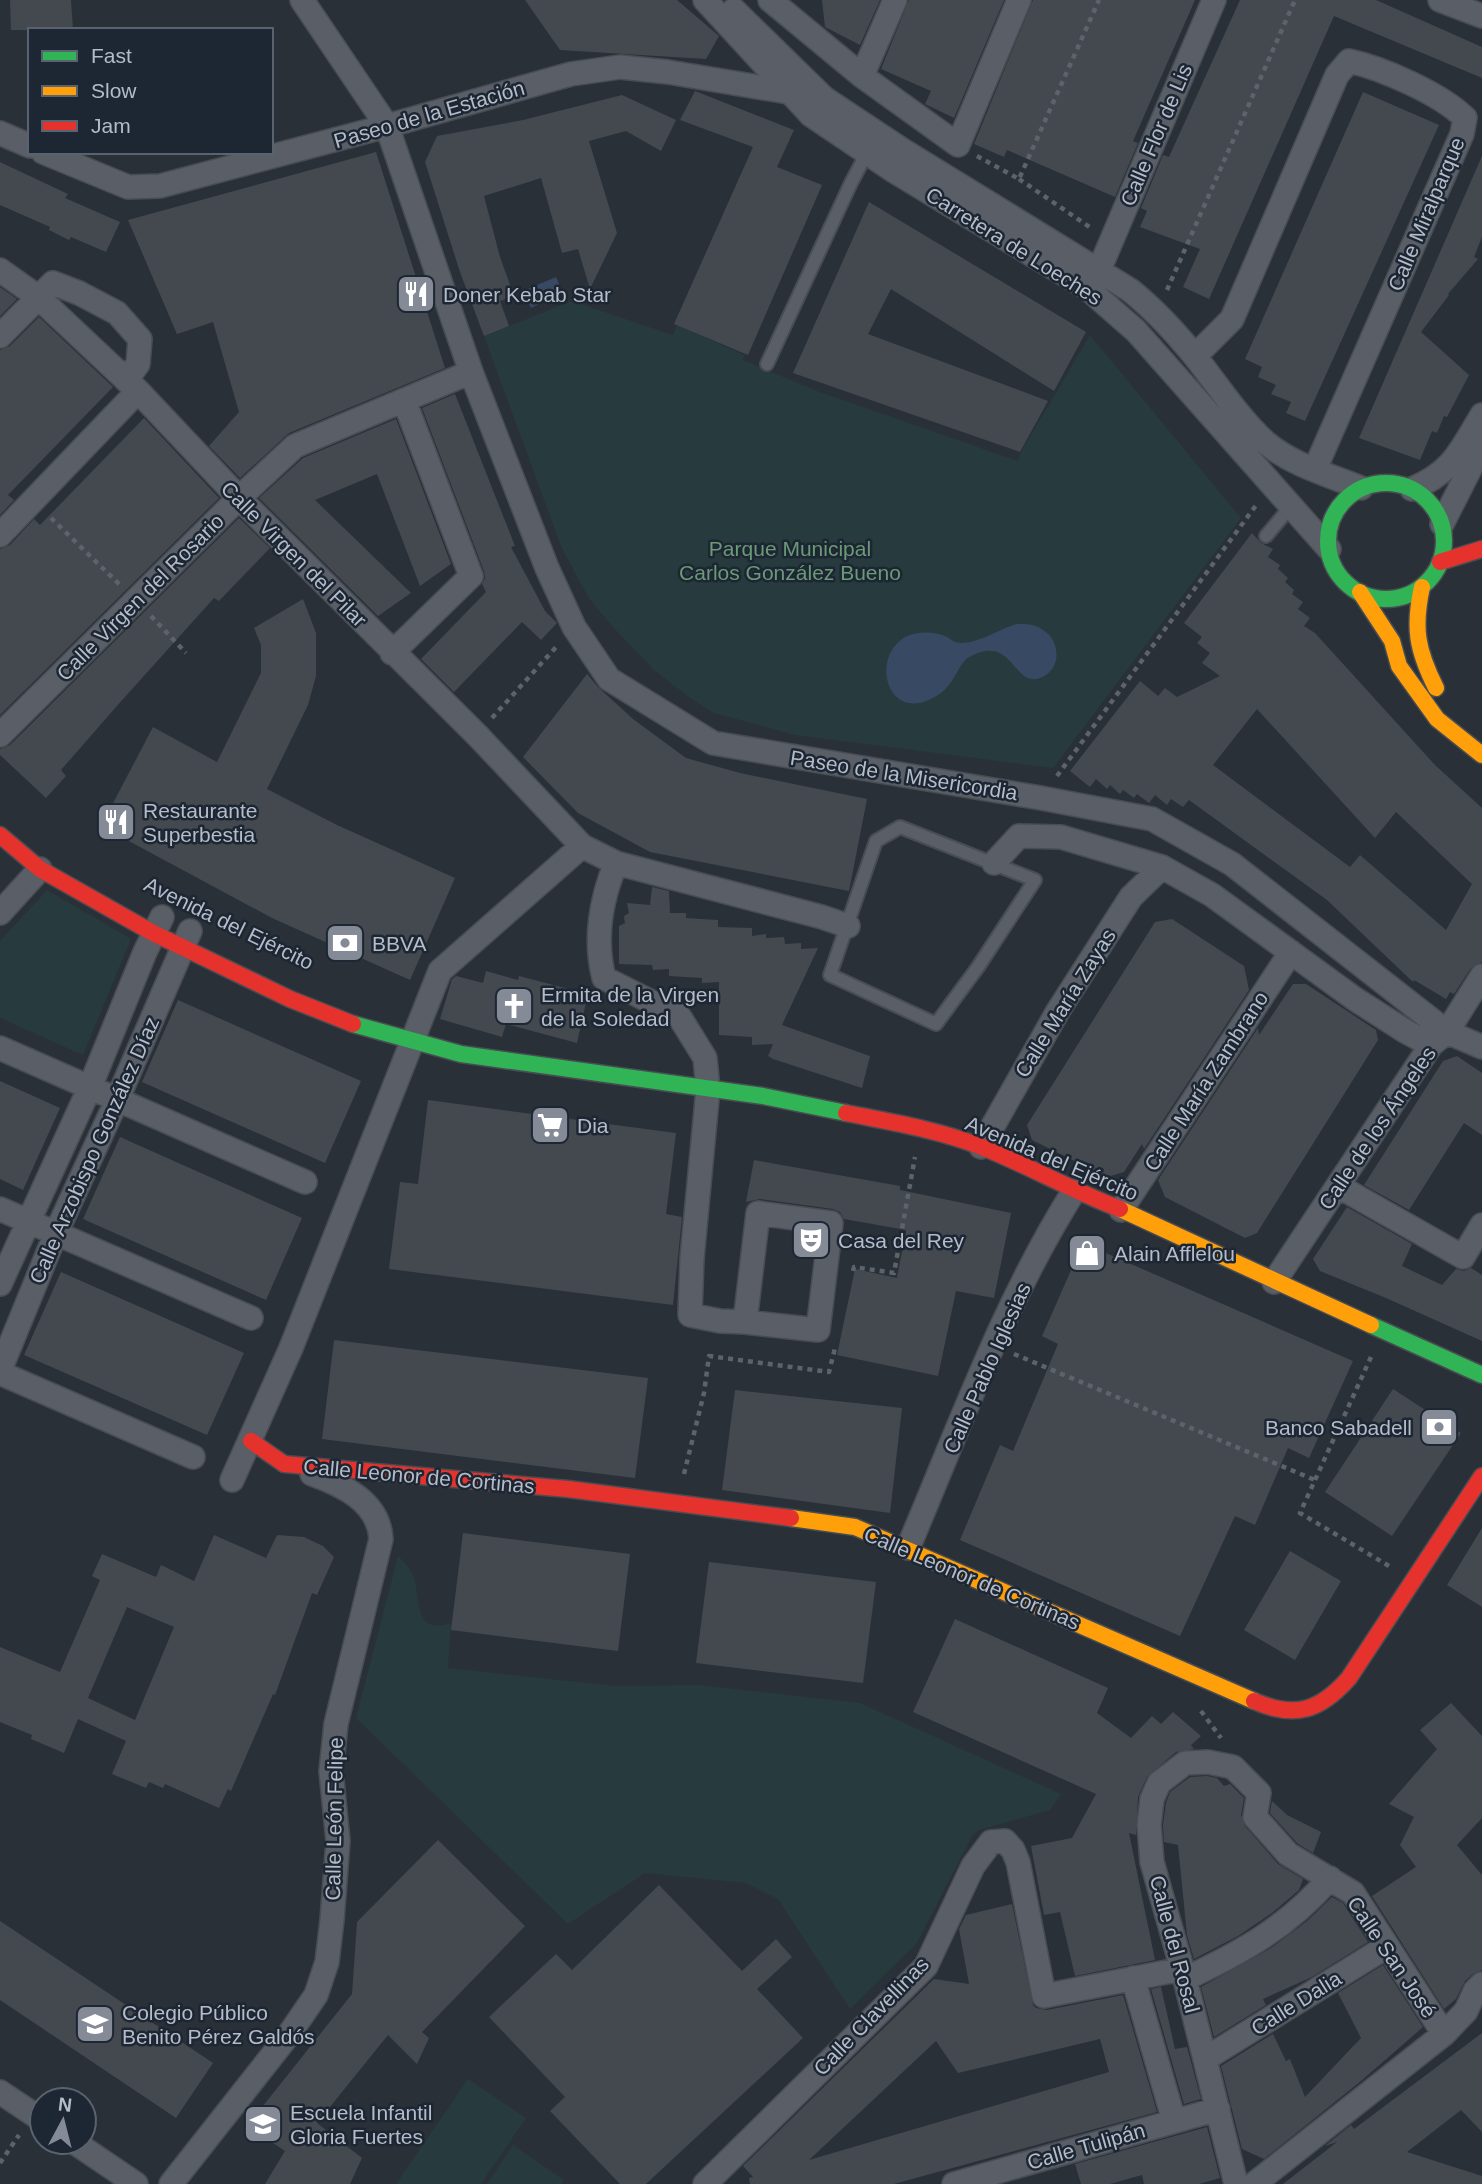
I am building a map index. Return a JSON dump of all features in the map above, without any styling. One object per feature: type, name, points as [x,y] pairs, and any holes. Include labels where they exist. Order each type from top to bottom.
[{"type":"street","name":"Paseo de la Misericordia","points":[[302,0],[387,126],[471,372],[547,568],[574,627],[609,679],[713,743],[1152,819],[1232,863],[1439,1038]]},
{"type":"street","name":"Carretera de Loeches","points":[[705,0],[824,98],[872,144],[1087,288],[1116,311],[1329,549]]},
{"type":"street","name":"Carretera de Loeches","points":[[724,0],[788,92],[811,116],[872,144],[1099,270],[1130,290],[1157,313],[1195,356],[1239,414],[1266,442],[1289,459],[1361,488]]},
{"type":"street","points":[[743,29],[769,0],[862,76],[958,145],[1019,0]]},
{"type":"street","points":[[862,76],[895,0]]},
{"type":"street","name":"Calle Flor de Lis","points":[[1099,270],[1214,0]]},
{"type":"street","points":[[1440,0],[1482,16]]},
{"type":"street","name":"Calle Miralparque","points":[[1195,356],[1232,319],[1336,75],[1349,61],[1370,66],[1452,105],[1465,118],[1462,134],[1315,469]]},
{"type":"street","name":"Paseo de la Estación","points":[[48,154],[128,187],[160,186],[571,74],[620,67],[668,72],[824,98]]},
{"type":"street","points":[[0,133],[28,145]]},
{"type":"street","name":"Calle Virgen del Pilar","points":[[0,270],[38,297],[132,385],[239,498],[477,735],[582,846],[615,863],[848,926]]},
{"type":"street","points":[[0,336],[53,283],[117,313],[140,339],[138,364],[132,385],[33,501],[0,535]]},
{"type":"street","name":"Calle Virgen del Rosario","points":[[0,735],[295,446],[471,372]]},
{"type":"street","points":[[392,653],[471,576],[404,400]]},
{"type":"street","points":[[1412,489],[1428,482],[1453,463],[1482,415]]},
{"type":"street","points":[[1442,524],[1482,445]]},
{"type":"street","points":[[1395,483],[1412,489],[1425,497],[1436,510],[1442,524],[1444,550],[1433,576],[1422,587],[1398,598],[1372,597],[1360,592],[1348,585],[1332,562],[1328,534],[1335,513],[1349,496],[1361,488],[1395,483]]},
{"type":"street","points":[[1440,562],[1482,549]]},
{"type":"street","points":[[1422,587],[1415,625],[1419,656],[1446,707],[1482,739]]},
{"type":"street","points":[[1360,592],[1392,641],[1399,666],[1437,719],[1482,755]]},
{"type":"street","name":"Avenida del Ejército","points":[[0,835],[40,869],[192,938],[290,999],[351,1023],[461,1054],[763,1096],[909,1126],[981,1147],[1482,1375]]},
{"type":"street","name":"Paseo de la Misericordia","points":[[994,863],[1019,836],[1061,836],[1162,867],[1212,895],[1355,999],[1405,1031],[1482,1047]]},
{"type":"street","points":[[232,1480],[291,1348],[440,971],[582,846]]},
{"type":"street","points":[[615,863],[605,889],[600,937],[599,958],[604,978],[679,1016],[705,1058],[708,1089],[690,1315],[720,1321],[818,1330],[831,1223],[758,1213],[745,1322]]},
{"type":"street","name":"Calle María Zayas","points":[[981,1147],[1058,1011],[1131,897],[1162,867]]},
{"type":"street","points":[[0,913],[40,869]]},
{"type":"street","name":"Calle Arzobispo González Díaz","points":[[0,1284],[90,1087],[155,920]]},
{"type":"street","name":"Calle Arzobispo González Díaz","points":[[0,1371],[56,1233],[192,938]]},
{"type":"street","name":"Calle María Zambrano","points":[[1121,1210],[1291,952]]},
{"type":"street","name":"Calle de los Ángeles","points":[[1274,1282],[1482,976]]},
{"type":"street","name":"Avenida del Ejército","points":[[348,1005],[412,1040]]},
{"type":"street","points":[[0,1048],[305,1182]]},
{"type":"street","points":[[1338,1186],[1463,1257],[1482,1225]]},
{"type":"street","name":"Calle Pablo Iglesias","points":[[908,1548],[994,1346],[1053,1224],[1074,1191]]},
{"type":"street","points":[[0,1209],[251,1318]]},
{"type":"street","points":[[0,1371],[193,1457]]},
{"type":"street","name":"Calle Leonor de Cortinas","points":[[251,1441],[284,1464],[568,1489],[855,1527],[1259,1703],[1283,1711],[1307,1710],[1332,1698],[1349,1678],[1482,1476]]},
{"type":"street","name":"Calle León Felipe","points":[[171,2184],[290,2033],[316,1995],[327,1962],[338,1841],[331,1771],[336,1724],[379,1553],[380,1527],[371,1508],[333,1481],[284,1464]]},
{"type":"street","name":"Calle del Rosal","points":[[1233,1767],[1208,1762],[1185,1763],[1159,1783],[1152,1799],[1149,1825],[1152,1862],[1236,2184]]},
{"type":"street","name":"Calle San José","points":[[1233,1767],[1259,1793],[1255,1817],[1288,1854],[1353,1893],[1444,2034]]},
{"type":"street","name":"Calle Clavellinas","points":[[705,2184],[926,1966],[973,1866],[991,1842],[1004,1841],[1013,1850],[1018,1862],[1044,1996],[1133,1978],[1183,1974],[1249,1948],[1268,1936],[1308,1902],[1329,1878]]},
{"type":"street","name":"Calle Dalia","points":[[1205,2059],[1386,1947]]},
{"type":"street","points":[[1133,1978],[1174,2121]]},
{"type":"street","points":[[1254,2184],[1444,2034],[1474,2017],[1475,1990],[1482,1984]]},
{"type":"street","points":[[0,2092],[28,2111]]},
{"type":"street","name":"Calle Tulipán","points":[[954,2184],[1217,2109]]},
{"type":"street","points":[[95,2156],[136,2184]]},
{"type":"lane","points":[[768,364],[851,183],[872,144]]},
{"type":"lane","points":[[1266,536],[1292,505]]},
{"type":"lane","points":[[900,827],[1035,880],[978,967],[936,1024],[830,975],[848,926],[876,841],[900,827]]},
{"type":"path","points":[[1019,179],[1098,0]]},
{"type":"path","points":[[1157,313],[1295,0]]},
{"type":"path","points":[[958,145],[1019,179],[1111,241]]},
{"type":"path","points":[[1041,798],[1250,512],[1274,486]]},
{"type":"path","points":[[33,501],[186,653]]},
{"type":"path","points":[[477,735],[574,627]]},
{"type":"path","points":[[1384,1331],[1300,1513],[1413,1580]]},
{"type":"path","points":[[994,1346],[1315,1480]]},
{"type":"path","points":[[0,2163],[28,2128]]},
{"type":"green space","name":"Parque Municipal Carlos González Bueno","points":[[572,301],[673,335],[677,325],[744,355],[743,360],[817,391],[1018,461],[1090,335],[1241,518],[1053,768],[795,735],[714,713],[654,670],[591,601],[561,546],[484,336]]},
{"type":"green space","points":[[47,890],[131,939],[83,1055],[0,1018],[0,941]]},
{"type":"green space","points":[[398,1556],[408,1566],[414,1578],[424,1620],[439,1625],[451,1623],[448,1668],[615,1686],[698,1685],[860,1703],[1061,1794],[1050,1810],[979,1830],[972,1836],[917,1943],[850,2009],[778,1899],[746,1883],[645,1873],[568,1924],[356,1718]]},
{"type":"green space","points":[[468,2079],[526,2118],[481,2184],[396,2184]]},
{"type":"green space","points":[[513,2145],[564,2180],[561,2184],[487,2184]]},
{"type":"water","points":[[556,277],[563,293],[531,308],[523,291]]},
{"type":"water","points":[[1017,624],[1027,624],[1043,630],[1056,648],[1052,669],[1040,678],[1031,679],[1023,675],[1003,655],[993,651],[982,652],[966,659],[941,693],[923,702],[908,703],[897,697],[890,687],[886,674],[888,660],[894,647],[905,637],[932,633],[961,643]]},
{"type":"building","points":[[10,0],[71,0],[73,28],[11,30]]},
{"type":"building","points":[[525,0],[677,0],[719,36],[706,59],[560,50]]},
{"type":"building","points":[[822,0],[880,0],[860,45],[825,27]]},
{"type":"building","points":[[909,0],[1004,0],[954,118],[925,104],[931,91],[881,69]]},
{"type":"building","points":[[1033,0],[1195,0],[1133,141],[1138,143],[1115,197],[1007,150],[1004,157],[974,144]]},
{"type":"building","points":[[1240,0],[1376,0],[1482,47],[1482,78],[1334,16],[1209,299],[1183,287],[1200,249],[1140,227],[1147,211],[1141,208],[1163,155],[1169,157]]},
{"type":"building","points":[[695,91],[794,130],[777,167],[822,185],[748,355],[674,324],[753,147],[680,120]]},
{"type":"building","points":[[1363,92],[1439,125],[1305,421],[1286,413],[1291,402],[1271,394],[1276,385],[1258,377],[1262,367],[1245,359]]},
{"type":"building","points":[[622,95],[676,120],[661,151],[626,131],[589,141],[617,233],[590,289],[578,249],[562,253],[541,178],[484,196],[500,257],[514,296],[500,301],[509,326],[484,336],[460,272],[425,162],[437,136],[523,120]]},
{"type":"building","points":[[376,152],[445,368],[289,433],[240,478],[209,446],[239,412],[213,322],[177,334],[128,220]]},
{"type":"building","points":[[1482,156],[1482,237],[1474,257],[1478,259],[1448,294],[1421,332],[1469,375],[1437,433],[1432,431],[1420,460],[1359,438]]},
{"type":"building","points":[[0,162],[68,194],[65,198],[120,222],[106,252],[71,237],[69,240],[49,230],[50,227],[0,205]]},
{"type":"building","points":[[869,202],[1086,332],[1054,391],[891,289],[868,334],[1048,401],[1020,452],[793,373]]},
{"type":"building","points":[[0,287],[17,299],[0,316]]},
{"type":"building","points":[[39,317],[113,387],[8,495],[14,500],[0,515],[0,350],[10,346]]},
{"type":"building","points":[[455,394],[515,546],[511,547],[545,611],[557,623],[541,640],[522,622],[454,692],[421,659],[486,592],[482,584],[484,571],[422,408]]},
{"type":"building","points":[[144,418],[219,498],[0,715],[0,549],[10,545],[34,519],[40,525]]},
{"type":"building","points":[[396,419],[451,564],[420,586],[377,474],[315,500],[411,593],[378,616],[259,498],[303,458]]},
{"type":"building","points":[[239,518],[270,548],[219,601],[214,598],[116,707],[61,770],[66,776],[46,798],[0,755],[0,749],[10,745]]},
{"type":"building","points":[[1252,533],[1261,543],[1273,549],[1268,557],[1280,565],[1278,569],[1288,578],[1285,582],[1294,590],[1292,594],[1303,602],[1298,609],[1310,618],[1304,626],[1315,633],[1435,765],[1482,808],[1482,962],[1471,968],[1454,994],[1450,992],[1446,999],[1414,980],[1413,982],[1327,900],[1189,800],[1183,807],[1171,799],[1167,805],[1155,795],[1149,803],[1137,794],[1134,798],[1123,790],[1120,794],[1110,785],[1107,789],[1096,779],[1090,787],[1070,771],[1140,681],[1158,696],[1165,688],[1177,697],[1220,676],[1202,663],[1210,653],[1197,643],[1202,637],[1184,623]],"holes":[[[1257,709],[1375,838],[1396,812],[1472,884],[1446,930],[1360,855],[1350,867],[1213,765]]]},
{"type":"building","points":[[303,599],[316,633],[316,676],[308,705],[267,789],[337,825],[455,878],[410,980],[272,918],[101,826],[153,727],[217,762],[261,673],[261,645],[254,628]]},
{"type":"building","points":[[587,674],[633,719],[686,758],[740,773],[867,799],[849,891],[650,852],[578,813],[523,757]]},
{"type":"building","points":[[652,887],[669,891],[670,913],[686,913],[686,918],[718,920],[718,927],[752,928],[752,936],[766,934],[766,938],[784,937],[785,944],[801,943],[801,949],[818,948],[782,1025],[870,1056],[862,1088],[773,1059],[768,1056],[773,1044],[752,1045],[752,1037],[719,1035],[719,982],[702,983],[702,978],[669,976],[669,969],[653,970],[652,965],[619,964],[619,926],[625,923],[624,916],[629,913],[627,903],[650,905]]},
{"type":"building","points":[[1172,919],[1244,966],[1249,990],[1144,1149],[1142,1144],[1124,1172],[1107,1177],[1032,1140],[1027,1125],[1155,922]]},
{"type":"building","name":"Ermita de la Virgen de la Soledad","points":[[486,971],[518,980],[519,976],[588,994],[577,1043],[506,1024],[502,1037],[440,1019],[452,979],[456,976],[483,983]]},
{"type":"building","points":[[1293,984],[1306,984],[1376,1030],[1378,1040],[1257,1233],[1245,1238],[1165,1197],[1158,1180],[1258,1028],[1259,1035]]},
{"type":"building","points":[[178,1000],[361,1081],[325,1163],[142,1082]]},
{"type":"building","points":[[1457,1056],[1482,1073],[1482,1135],[1464,1123],[1409,1210],[1364,1185],[1443,1061]]},
{"type":"building","points":[[0,1081],[60,1108],[23,1190],[0,1179]]},
{"type":"building","points":[[428,1100],[676,1133],[666,1214],[682,1217],[673,1305],[389,1269],[400,1182],[418,1184]]},
{"type":"building","points":[[120,1137],[302,1218],[266,1300],[83,1219]]},
{"type":"building","points":[[754,1160],[900,1186],[900,1190],[1011,1213],[994,1298],[956,1291],[938,1376],[837,1355],[855,1269],[897,1278],[906,1230],[844,1219],[840,1212],[833,1209],[760,1199],[746,1202]]},
{"type":"building","points":[[1347,1207],[1412,1244],[1402,1266],[1442,1285],[1456,1269],[1464,1271],[1471,1268],[1482,1275],[1482,1341],[1320,1271],[1313,1259]]},
{"type":"building","points":[[1083,1243],[1353,1361],[1309,1458],[1288,1448],[1255,1525],[1235,1516],[1180,1636],[960,1540],[1000,1445],[1013,1451],[1058,1344],[1042,1336]]},
{"type":"building","points":[[61,1272],[244,1353],[207,1435],[24,1355]]},
{"type":"building","points":[[334,1340],[648,1378],[635,1478],[322,1439]]},
{"type":"building","points":[[1393,1389],[1461,1433],[1392,1536],[1325,1492]]},
{"type":"building","points":[[735,1390],[902,1408],[890,1513],[722,1490]]},
{"type":"building","points":[[1482,1528],[1482,1607],[1447,1585]]},
{"type":"building","points":[[463,1533],[630,1554],[618,1651],[451,1630]]},
{"type":"building","points":[[214,1535],[266,1558],[277,1535],[304,1537],[323,1546],[334,1557],[317,1595],[312,1593],[275,1695],[273,1694],[231,1791],[228,1789],[219,1808],[165,1784],[163,1788],[149,1782],[146,1788],[112,1774],[126,1741],[78,1719],[64,1753],[31,1739],[32,1735],[0,1722],[0,1647],[60,1672],[100,1580],[92,1576],[102,1554],[156,1577],[161,1565],[194,1581]],"holes":[[[127,1607],[174,1627],[135,1720],[88,1698]]]},
{"type":"building","points":[[1290,1551],[1341,1581],[1295,1660],[1244,1630]]},
{"type":"building","points":[[709,1562],[876,1582],[863,1683],[696,1663]]},
{"type":"building","points":[[955,1619],[1108,1688],[1097,1713],[1131,1738],[1152,1716],[1161,1724],[1173,1712],[1201,1736],[1191,1745],[1194,1749],[1176,1752],[1147,1777],[1138,1797],[1136,1835],[1129,1833],[1155,1960],[1075,1976],[1060,1912],[1044,1915],[1031,1846],[1072,1838],[1096,1794],[913,1712]]},
{"type":"building","points":[[1451,1703],[1482,1736],[1482,1818],[1457,1845],[1482,1875],[1482,1970],[1465,1981],[1456,1999],[1444,2009],[1372,1896],[1416,1867],[1400,1845],[1414,1817],[1389,1804],[1437,1749],[1420,1730]]},
{"type":"building","points":[[1190,1777],[1217,1778],[1224,1786],[1230,1784],[1244,1798],[1241,1815],[1245,1826],[1278,1864],[1303,1879],[1299,1890],[1272,1913],[1238,1936],[1194,1959],[1187,1935],[1178,1845],[1164,1842],[1163,1825],[1170,1792]]},
{"type":"building","points":[[1272,1801],[1287,1815],[1321,1832],[1313,1853],[1297,1843],[1270,1813]]},
{"type":"building","points":[[438,1840],[525,1926],[422,2032],[429,2038],[417,2064],[388,2035],[317,2123],[362,2158],[350,2184],[265,2184],[285,2151],[247,2126],[352,1994],[357,1922]]},
{"type":"building","points":[[659,1885],[742,1971],[776,1939],[792,1957],[757,1989],[803,2038],[646,2184],[620,2184],[550,2111],[565,2097],[489,2017],[556,1954],[572,1970]]},
{"type":"building","points":[[1332,1897],[1343,1903],[1368,1942],[1312,1977],[1263,1999],[1266,2005],[1214,2037],[1201,1987],[1271,1948],[1307,1921]]},
{"type":"building","points":[[1012,1904],[1033,2005],[1036,2008],[1047,2010],[1123,1995],[1157,2112],[894,2184],[750,2184],[749,2178],[753,2177],[743,2166],[934,1979],[969,1984],[959,1929],[966,1915]],"holes":[[[1100,2039],[1109,2072],[809,2160],[936,2041],[958,2073]]]},
{"type":"building","name":"Colegio Público Benito Pérez Galdós","points":[[0,1921],[213,2063],[176,2118],[0,2000]]},
{"type":"building","points":[[1383,1965],[1423,2027],[1264,2159],[1242,2149],[1221,2066],[1273,2034],[1286,2061],[1290,2059],[1305,2097],[1361,2038],[1338,1993]]},
{"type":"building","points":[[1161,1987],[1175,2049],[1187,2047],[1201,2099],[1184,2104],[1151,1989]]},
{"type":"building","points":[[1482,2033],[1482,2132],[1461,2110],[1407,2152],[1482,2176],[1482,2184],[1283,2184],[1337,2142],[1325,2146],[1351,2125],[1354,2129]]},
{"type":"building","points":[[1207,2127],[1220,2178],[1199,2184],[1144,2184],[1142,2175],[1110,2184],[1081,2184],[1075,2164]]},
{"type":"traffic: fast","points":[[1386,483],[1408,488],[1427,500],[1439,519],[1444,541],[1439,563],[1427,582],[1408,594],[1386,599],[1364,594],[1345,582],[1333,563],[1328,541],[1333,519],[1345,500],[1364,488],[1386,483]]},
{"type":"traffic: fast","points":[[353,1024],[461,1054],[763,1096],[846,1113]]},
{"type":"traffic: fast","points":[[1371,1325],[1482,1375]]},
{"type":"traffic: slow","points":[[1422,587],[1418,639],[1436,688]]},
{"type":"traffic: slow","points":[[1360,592],[1392,641],[1399,666],[1437,719],[1482,755]]},
{"type":"traffic: slow","points":[[1120,1209],[1371,1325]]},
{"type":"traffic: slow","points":[[791,1518],[855,1527],[1254,1701]]},
{"type":"traffic: jam","points":[[1440,562],[1482,549]]},
{"type":"traffic: jam","points":[[0,835],[40,869],[153,933],[290,999],[353,1024]]},
{"type":"traffic: jam","points":[[846,1113],[966,1141],[1120,1209]]},
{"type":"traffic: jam","points":[[251,1441],[284,1464],[568,1489],[791,1518]]},
{"type":"traffic: jam","points":[[1254,1701],[1282,1710],[1306,1709],[1317,1705],[1338,1689],[1349,1678],[1482,1476]]},
{"type":"place","name":"Doner Kebab Star","points":[[416,294]]},
{"type":"place","name":"Restaurante Superbestia","points":[[116,822]]},
{"type":"place","name":"BBVA","points":[[345,943]]},
{"type":"place","name":"Ermita de la Virgen de la Soledad","points":[[514,1006]]},
{"type":"place","name":"Dia","points":[[550,1125]]},
{"type":"place","name":"Casa del Rey","points":[[811,1240]]},
{"type":"place","name":"Alain Afflelou","points":[[1087,1253]]},
{"type":"place","name":"Banco Sabadell","points":[[1439,1427]]},
{"type":"place","name":"Colegio Público Benito Pérez Galdós","points":[[95,2024]]},
{"type":"place","name":"Escuela Infantil Gloria Fuertes","points":[[263,2124]]}]
